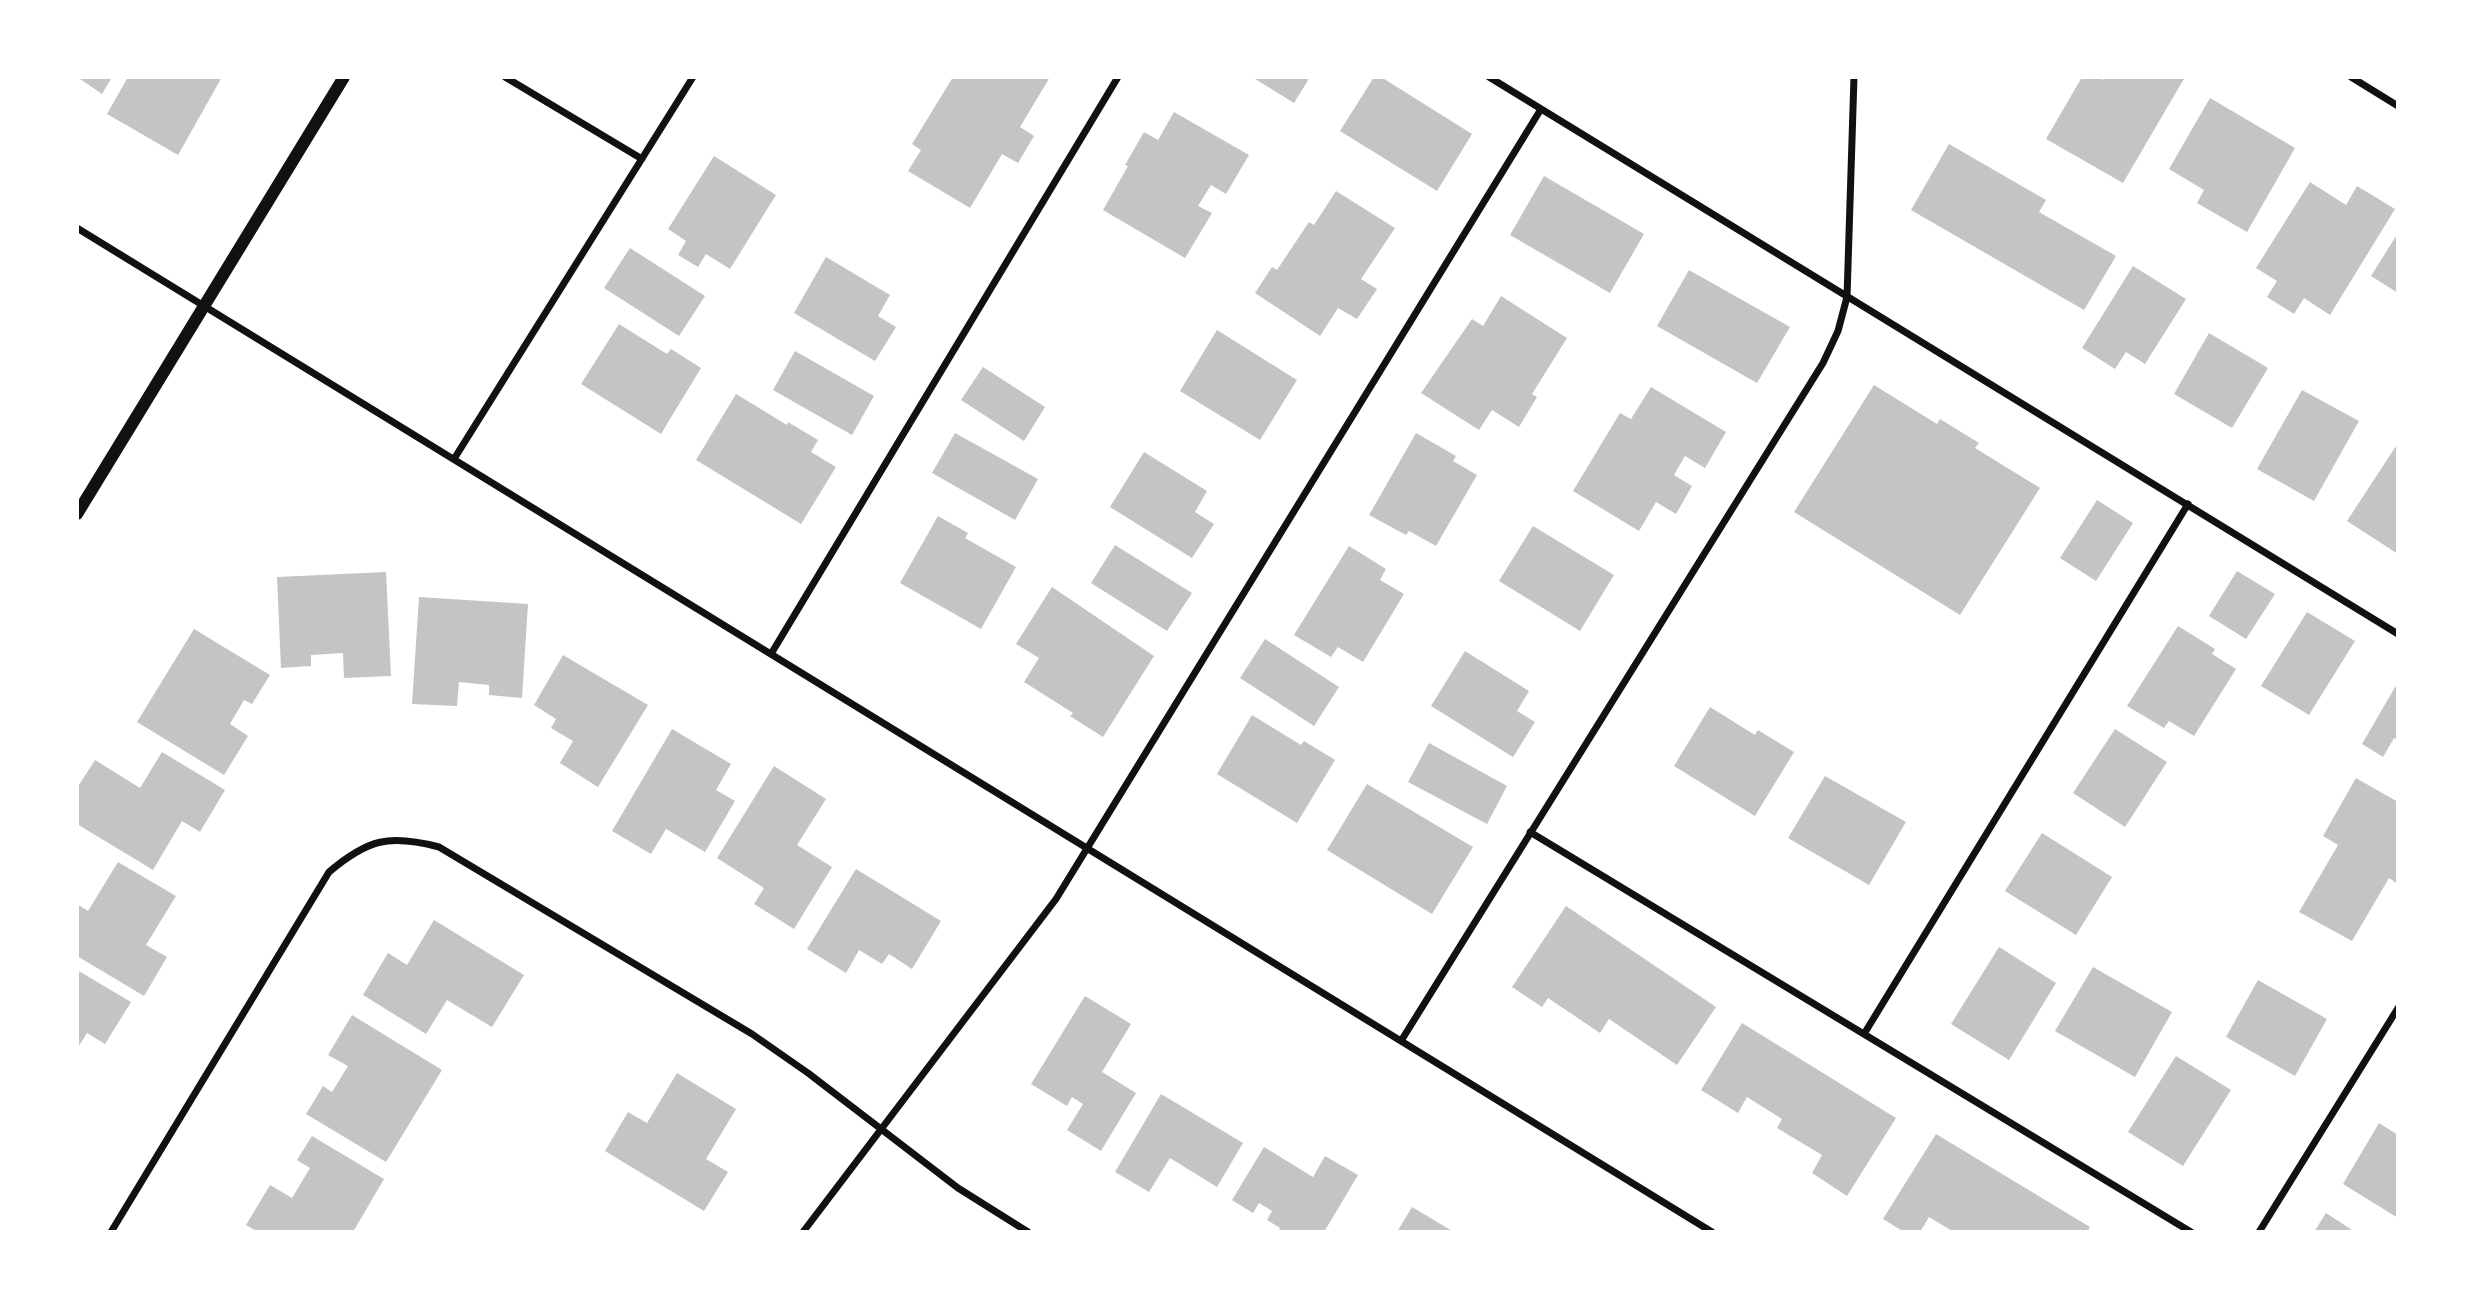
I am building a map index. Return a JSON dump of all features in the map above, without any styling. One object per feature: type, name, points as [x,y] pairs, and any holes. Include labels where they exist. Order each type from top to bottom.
[{"type":"street","points":[[77,514],[344,77]]},
{"type":"street","points":[[505,77],[642,159]]},
{"type":"street","points":[[454,459],[693,77]]},
{"type":"street","points":[[771,654],[1118,77]]},
{"type":"street","points":[[1489,77],[2398,634]]},
{"type":"street","points":[[1401,1041],[1823,363],[1838,331],[1847,297],[1854,77]]},
{"type":"street","points":[[2351,77],[2398,106]]},
{"type":"street","points":[[803,1232],[1024,944],[1088,850],[1541,109]]},
{"type":"street","points":[[77,228],[1712,1232]]},
{"type":"street","points":[[1864,1034],[2188,504]]},
{"type":"street","points":[[1530,832],[2191,1232]]},
{"type":"street","points":[[111,1232],[329,872],[352,853],[381,841],[411,840],[439,847],[752,1034],[973,1199],[1028,1232]]},
{"type":"street","points":[[2259,1232],[2398,1008]]},
{"type":"building","points":[[77,77],[112,77],[102,94]]},
{"type":"building","points":[[128,77],[222,77],[178,155],[107,114]]},
{"type":"building","points":[[953,77],[1050,77],[1020,127],[1034,136],[1018,163],[1002,154],[970,208],[908,171],[921,150],[912,144]]},
{"type":"building","points":[[1252,77],[1310,77],[1294,103]]},
{"type":"building","points":[[1374,77],[1381,77],[1472,134],[1437,191],[1340,131]]},
{"type":"building","points":[[2082,77],[2099,77],[2103,80],[2105,77],[2185,77],[2123,183],[2046,139]]},
{"type":"building","points":[[2210,98],[2295,148],[2247,232],[2197,203],[2204,190],[2169,169]]},
{"type":"building","points":[[1174,112],[1249,155],[1226,194],[1211,185],[1198,206],[1212,213],[1185,258],[1103,210],[1144,132],[1158,140]]},
{"type":"building","points":[[1949,144],[2046,200],[2039,212],[2116,256],[2084,310],[1911,210]]},
{"type":"building","points":[[714,156],[776,195],[730,269],[706,254],[698,267],[678,255],[686,241],[668,229]]},
{"type":"building","points":[[1544,176],[1644,234],[1610,293],[1510,235]]},
{"type":"building","points":[[2310,182],[2346,205],[2357,186],[2395,209],[2330,315],[2304,298],[2294,314],[2267,297],[2277,281],[2256,268]]},
{"type":"building","points":[[1336,191],[1395,228],[1361,279],[1377,289],[1357,319],[1338,308],[1320,336],[1255,293],[1272,267],[1277,270],[1309,222],[1314,225]]},
{"type":"building","points":[[2398,233],[2398,293],[2371,276]]},
{"type":"building","points":[[630,248],[705,296],[679,336],[604,288]]},
{"type":"building","points":[[826,257],[890,295],[878,316],[896,327],[875,361],[794,313]]},
{"type":"building","points":[[2133,266],[2186,299],[2145,364],[2126,352],[2115,369],[2082,348]]},
{"type":"building","points":[[1689,270],[1790,327],[1757,383],[1657,326]]},
{"type":"building","points":[[1501,296],[1567,338],[1532,394],[1537,397],[1519,427],[1492,410],[1479,430],[1421,393],[1472,319],[1483,326]]},
{"type":"building","points":[[619,324],[667,354],[671,349],[701,368],[661,434],[581,384]]},
{"type":"building","points":[[1217,330],[1297,380],[1260,440],[1180,391]]},
{"type":"building","points":[[2209,333],[2268,368],[2232,428],[2174,394]]},
{"type":"building","points":[[795,351],[874,396],[852,435],[773,390]]},
{"type":"building","points":[[983,367],[1045,407],[1024,441],[961,400]]},
{"type":"building","points":[[1874,385],[1937,424],[1940,419],[1979,443],[1975,448],[2040,488],[1960,615],[1794,512]]},
{"type":"building","points":[[1651,387],[1726,432],[1705,468],[1685,456],[1674,475],[1692,486],[1676,514],[1656,502],[1639,531],[1573,491],[1620,413],[1631,419]]},
{"type":"building","points":[[2302,390],[2359,421],[2314,501],[2257,469]]},
{"type":"building","points":[[736,394],[818,440],[811,452],[836,467],[801,524],[696,460]]},
{"type":"building","points":[[955,433],[1038,479],[1015,520],[932,473]]},
{"type":"building","points":[[1416,433],[1456,456],[1453,461],[1477,475],[1436,546],[1409,531],[1406,535],[1369,515]]},
{"type":"building","points":[[2396,446],[2398,447],[2398,554],[2347,521]]},
{"type":"building","points":[[1144,452],[1207,491],[1195,512],[1214,524],[1192,558],[1110,507]]},
{"type":"building","points":[[2097,500],[2133,523],[2096,581],[2060,558]]},
{"type":"building","points":[[938,516],[968,533],[965,538],[1016,567],[981,629],[900,583]]},
{"type":"building","points":[[1533,526],[1614,575],[1580,631],[1499,581]]},
{"type":"building","points":[[1115,545],[1192,593],[1167,631],[1091,583]]},
{"type":"building","points":[[1349,546],[1386,569],[1380,580],[1404,594],[1363,662],[1338,647],[1331,657],[1294,635]]},
{"type":"building","points":[[2237,571],[2275,594],[2246,639],[2209,616]]},
{"type":"building","points":[[386,572],[391,676],[344,678],[343,653],[311,655],[311,666],[281,668],[277,577]]},
{"type":"building","points":[[1052,587],[1154,656],[1103,737],[1070,716],[1073,713],[1024,682],[1039,658],[1016,644]]},
{"type":"building","points":[[419,597],[528,604],[522,698],[489,695],[489,685],[459,682],[457,706],[412,704]]},
{"type":"building","points":[[2307,612],[2355,641],[2309,715],[2261,686]]},
{"type":"building","points":[[2178,626],[2215,649],[2212,654],[2236,669],[2194,736],[2169,721],[2164,728],[2127,706]]},
{"type":"building","points":[[194,629],[270,675],[252,704],[244,700],[230,724],[248,736],[224,775],[137,722]]},
{"type":"building","points":[[1265,639],[1339,687],[1314,726],[1240,678]]},
{"type":"building","points":[[1465,651],[1529,691],[1517,711],[1535,722],[1513,757],[1431,706]]},
{"type":"building","points":[[563,655],[648,705],[598,787],[560,763],[573,741],[551,728],[556,719],[534,705]]},
{"type":"building","points":[[2398,682],[2398,740],[2394,738],[2383,757],[2362,744]]},
{"type":"building","points":[[1710,707],[1755,735],[1758,730],[1794,752],[1755,816],[1674,766]]},
{"type":"building","points":[[1252,715],[1301,745],[1304,741],[1335,760],[1297,823],[1217,774]]},
{"type":"building","points":[[672,729],[731,764],[716,790],[735,801],[705,852],[666,829],[651,854],[612,831]]},
{"type":"building","points":[[2115,729],[2167,762],[2125,827],[2073,793]]},
{"type":"building","points":[[1429,743],[1507,786],[1487,824],[1408,782]]},
{"type":"building","points":[[162,752],[225,790],[200,832],[182,821],[153,870],[77,824],[77,788],[95,760],[140,788]]},
{"type":"building","points":[[774,766],[826,799],[797,845],[832,867],[794,929],[754,904],[764,888],[717,858]]},
{"type":"building","points":[[1825,776],[1906,822],[1869,885],[1788,838]]},
{"type":"building","points":[[2356,778],[2398,802],[2398,884],[2389,878],[2352,941],[2299,912],[2338,845],[2323,836]]},
{"type":"building","points":[[1367,784],[1473,847],[1432,914],[1327,850]]},
{"type":"building","points":[[2042,833],[2112,877],[2076,935],[2005,891]]},
{"type":"building","points":[[118,862],[176,896],[146,945],[167,957],[144,996],[77,956],[77,904],[88,911]]},
{"type":"building","points":[[856,869],[941,921],[912,969],[889,954],[882,964],[859,950],[846,973],[807,949]]},
{"type":"building","points":[[1566,906],[1716,1007],[1677,1065],[1609,1019],[1600,1033],[1548,998],[1542,1007],[1512,987]]},
{"type":"building","points":[[434,920],[524,975],[492,1027],[447,1000],[426,1034],[363,995],[388,953],[407,965]]},
{"type":"building","points":[[1999,947],[2056,983],[2009,1060],[1951,1024]]},
{"type":"building","points":[[2093,967],[2172,1012],[2135,1077],[2055,1031]]},
{"type":"building","points":[[77,970],[131,1002],[105,1044],[87,1033],[77,1049]]},
{"type":"building","points":[[2258,980],[2327,1019],[2295,1076],[2226,1037]]},
{"type":"building","points":[[1085,996],[1131,1024],[1102,1072],[1136,1093],[1101,1151],[1067,1130],[1083,1104],[1072,1097],[1067,1106],[1031,1084]]},
{"type":"building","points":[[352,1015],[442,1070],[386,1162],[306,1114],[323,1086],[332,1092],[348,1066],[328,1055]]},
{"type":"building","points":[[1742,1023],[1896,1118],[1847,1196],[1812,1173],[1822,1155],[1777,1128],[1782,1119],[1747,1097],[1738,1113],[1701,1090]]},
{"type":"building","points":[[2176,1056],[2231,1090],[2183,1166],[2128,1132]]},
{"type":"building","points":[[677,1073],[736,1109],[706,1159],[728,1172],[704,1211],[605,1151],[628,1112],[647,1123]]},
{"type":"building","points":[[1161,1094],[1243,1143],[1217,1187],[1170,1158],[1149,1192],[1115,1172]]},
{"type":"building","points":[[2379,1123],[2398,1135],[2398,1218],[2343,1184]]},
{"type":"building","points":[[1936,1134],[2090,1227],[2087,1232],[1954,1232],[1929,1217],[1920,1232],[1904,1232],[1883,1219]]},
{"type":"building","points":[[312,1136],[384,1179],[353,1232],[258,1232],[246,1225],[270,1185],[292,1198],[310,1168],[297,1160]]},
{"type":"building","points":[[1264,1147],[1313,1177],[1325,1156],[1358,1175],[1324,1232],[1278,1232],[1280,1228],[1267,1220],[1272,1211],[1259,1203],[1253,1213],[1232,1200]]},
{"type":"building","points":[[1412,1207],[1454,1232],[1397,1232]]},
{"type":"building","points":[[2326,1213],[2355,1232],[2314,1232]]}]
